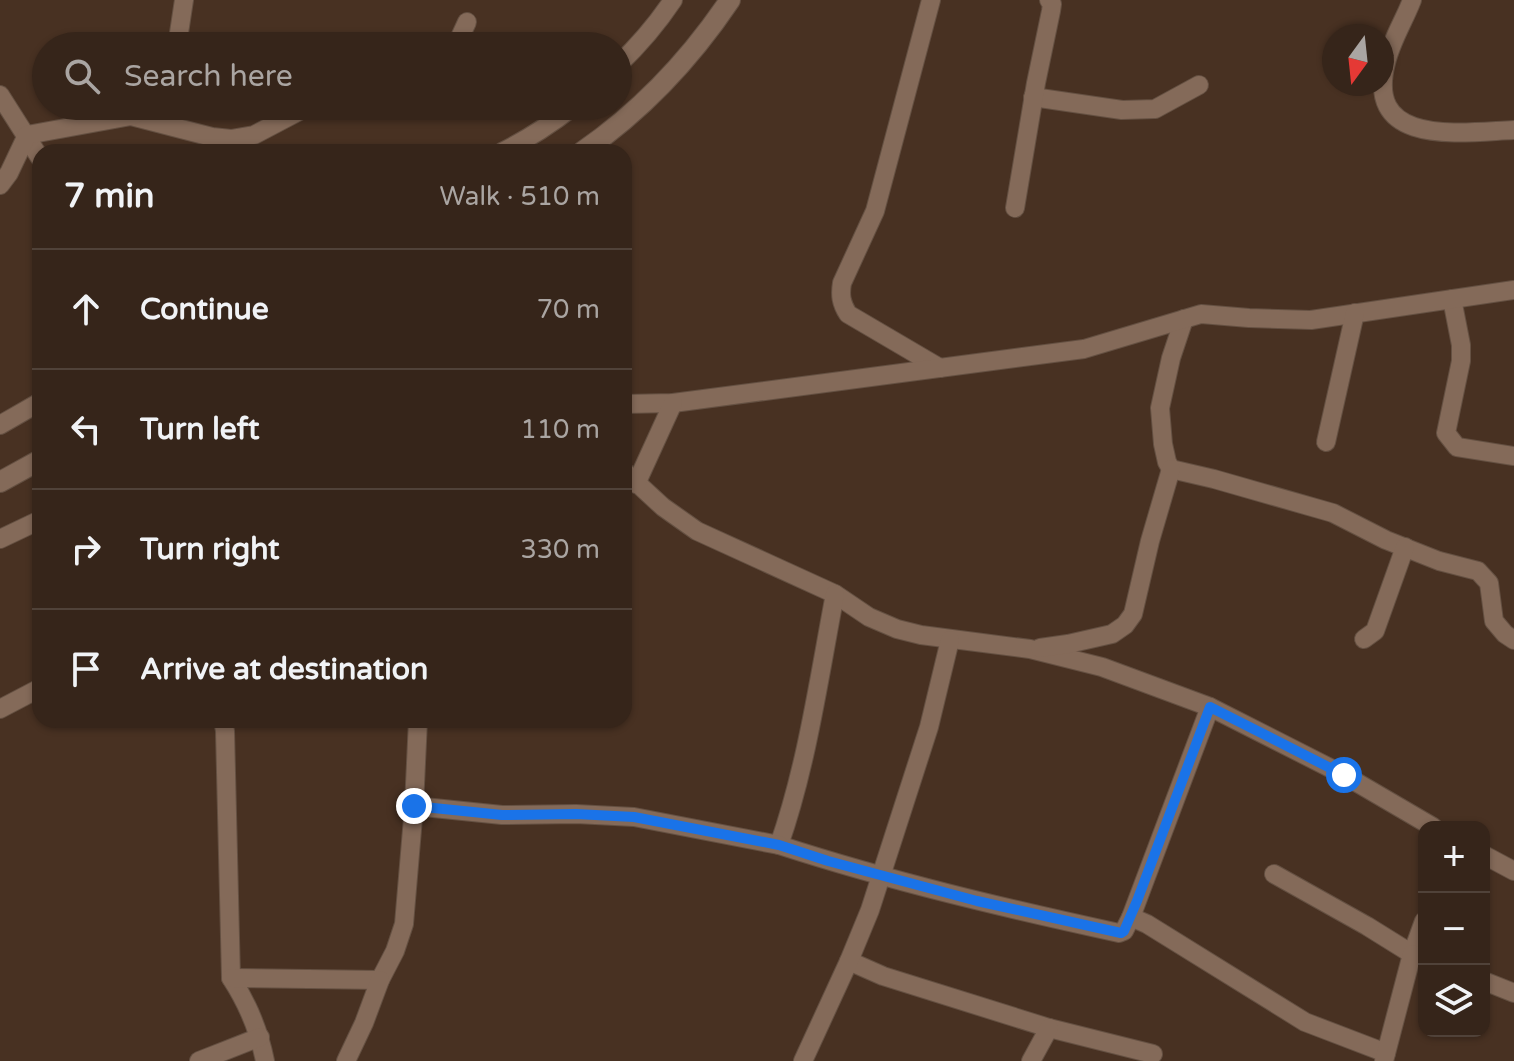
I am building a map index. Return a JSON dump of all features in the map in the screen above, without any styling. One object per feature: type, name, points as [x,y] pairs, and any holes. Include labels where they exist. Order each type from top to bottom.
[{"type":"main road","points":[[632,112],[671,73],[730,0]]},
{"type":"main road","points":[[592,144],[622,120]]},
{"type":"main road","points":[[0,482],[32,464]]},
{"type":"street","points":[[179,32],[184,0]]},
{"type":"street","points":[[632,52],[673,0]]},
{"type":"street","points":[[931,0],[875,211],[842,283],[840,295],[848,314],[940,368]]},
{"type":"street","points":[[1015,208],[1051,11],[1049,0]]},
{"type":"street","points":[[1412,0],[1385,64],[1383,83],[1386,101],[1394,116],[1414,128],[1443,133],[1514,130]]},
{"type":"street","points":[[462,32],[467,22]]},
{"type":"street","points":[[1033,97],[1122,110],[1155,109],[1199,85]]},
{"type":"street","points":[[0,95],[32,144]]},
{"type":"street","points":[[3,177],[27,135],[109,120]]},
{"type":"street","points":[[146,120],[231,139],[254,135],[282,120]]},
{"type":"street","points":[[517,144],[557,120]]},
{"type":"street","points":[[632,404],[673,403],[1084,349],[1201,314],[1311,320],[1514,290]]},
{"type":"street","points":[[1452,299],[1461,361],[1446,433],[1457,447],[1514,456]]},
{"type":"street","points":[[1326,442],[1355,313]]},
{"type":"street","points":[[1030,649],[1112,634],[1125,625],[1133,614],[1171,469],[1163,444],[1160,408],[1184,319]]},
{"type":"street","points":[[632,475],[673,403]]},
{"type":"street","points":[[0,425],[32,407]]},
{"type":"street","points":[[1171,469],[1333,513],[1386,540],[1439,561],[1478,571],[1489,583],[1494,621],[1514,640]]},
{"type":"street","points":[[632,480],[697,531],[835,594],[869,617],[897,629],[950,640],[1030,649],[1102,667],[1210,707],[1344,775],[1423,821]]},
{"type":"street","points":[[0,539],[32,524]]},
{"type":"street","points":[[1364,639],[1375,631],[1405,547]]},
{"type":"street","points":[[779,845],[807,739],[835,594]]},
{"type":"street","points":[[803,1061],[849,961],[882,875],[929,727],[950,640]]},
{"type":"street","points":[[0,709],[32,692]]},
{"type":"street","points":[[414,806],[502,815],[634,817],[779,845],[1038,916],[1119,933],[1124,931],[1131,917],[1210,707]]},
{"type":"street","points":[[224,728],[231,978],[243,996],[260,1037],[265,1061]]},
{"type":"street","points":[[346,1061],[404,924],[418,728]]},
{"type":"street","points":[[1490,858],[1514,871]]},
{"type":"street","points":[[1131,917],[1305,1022],[1385,1057],[1418,956],[1274,874]]},
{"type":"street","points":[[849,961],[883,976],[1049,1028],[1153,1054]]},
{"type":"street","points":[[231,978],[380,980]]},
{"type":"street","points":[[1490,983],[1514,993]]},
{"type":"street","points":[[1031,1061],[1049,1028]]},
{"type":"street","points":[[199,1061],[260,1037]]},
{"type":"route","points":[[414,806],[502,815],[634,817],[779,845],[977,901],[1121,933],[1131,917],[1210,707],[1344,775]]}]
